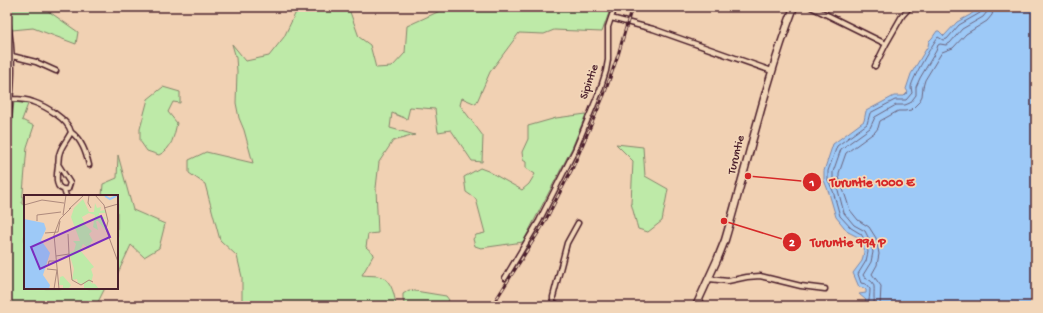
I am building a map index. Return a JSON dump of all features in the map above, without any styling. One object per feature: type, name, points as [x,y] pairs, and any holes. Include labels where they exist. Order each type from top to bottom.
[{"type":"main road","name":"Turuntie","points":[[696,306],[725,240],[772,71],[794,7]]},
{"type":"street","name":"Sipintie","points":[[505,278],[539,221],[575,150],[600,90],[608,60],[608,27],[615,7]]},
{"type":"street","points":[[811,7],[886,44]]},
{"type":"street","points":[[875,66],[902,16],[910,7]]},
{"type":"street","points":[[611,18],[653,29],[772,71]]},
{"type":"street","points":[[7,20],[11,40],[12,56],[11,99],[7,128]]},
{"type":"street","points":[[12,56],[36,62],[56,71]]},
{"type":"street","points":[[11,99],[32,101],[67,122],[71,132],[77,136],[90,165]]},
{"type":"street","points":[[66,195],[64,190],[59,188],[57,184],[59,152],[71,132]]},
{"type":"street","points":[[58,164],[70,182],[68,189],[64,190]]},
{"type":"street","points":[[558,306],[553,303],[553,297],[567,243],[578,223]]},
{"type":"street","points":[[709,279],[728,281],[760,276],[801,286],[825,289]]},
{"type":"green space","points":[[7,7],[44,7],[78,32],[76,44],[33,28],[12,30]]},
{"type":"green space","points":[[300,7],[350,7],[350,12],[359,37],[370,45],[376,68],[392,67],[405,53],[407,26],[442,10],[442,7],[611,7],[602,32],[554,30],[544,34],[519,33],[490,72],[476,104],[462,98],[460,105],[483,136],[482,162],[472,161],[451,130],[438,132],[435,109],[410,107],[407,119],[392,113],[390,128],[415,135],[393,141],[379,162],[376,188],[378,233],[368,234],[366,247],[374,254],[362,275],[380,276],[385,279],[391,286],[396,306],[242,306],[242,277],[237,256],[220,240],[205,184],[189,173],[189,160],[206,152],[253,163],[244,130],[239,118],[236,103],[237,71],[236,58],[232,44],[246,61],[269,56],[284,37]]},
{"type":"green space","points":[[163,87],[180,92],[180,103],[173,102],[168,112],[177,123],[170,146],[159,155],[147,151],[140,141],[140,129],[148,99]]},
{"type":"green space","points":[[14,102],[28,104],[22,120],[34,126],[27,147],[22,204],[24,205],[24,289],[104,289],[96,306],[7,306],[7,145],[10,140]]},
{"type":"green space","points":[[586,114],[572,148],[523,242],[481,248],[475,246],[473,239],[476,235],[485,233],[476,199],[466,192],[464,177],[480,168],[522,190],[529,184],[535,174],[526,168],[526,162],[523,160],[522,152],[528,139],[528,126],[556,118]]},
{"type":"green space","points":[[616,144],[643,147],[645,176],[668,189],[662,221],[648,232],[638,229],[631,203],[633,161]]},
{"type":"green space","points":[[118,155],[133,210],[165,224],[159,248],[144,257],[131,245],[118,273],[118,195],[102,195],[103,184],[117,178]]},
{"type":"green space","points":[[409,290],[446,296],[449,300],[445,306],[405,306],[403,294]]},
{"type":"water","points":[[980,7],[1036,7],[1036,306],[865,306],[864,303],[866,300],[859,294],[866,293],[866,290],[859,287],[853,273],[862,261],[864,252],[862,244],[858,237],[848,232],[836,217],[824,180],[824,171],[833,144],[864,121],[866,111],[894,96],[904,96],[908,92],[906,89],[911,74],[928,46],[929,41],[937,31],[944,36],[957,22],[970,15]]},
{"type":"railway","points":[[492,306],[543,225],[573,167],[604,95],[618,55],[632,7]]},
{"type":"place","name":"Turuntie 1000 E","points":[[748,176]]},
{"type":"place","name":"Turuntie 994 P","points":[[724,221]]}]
